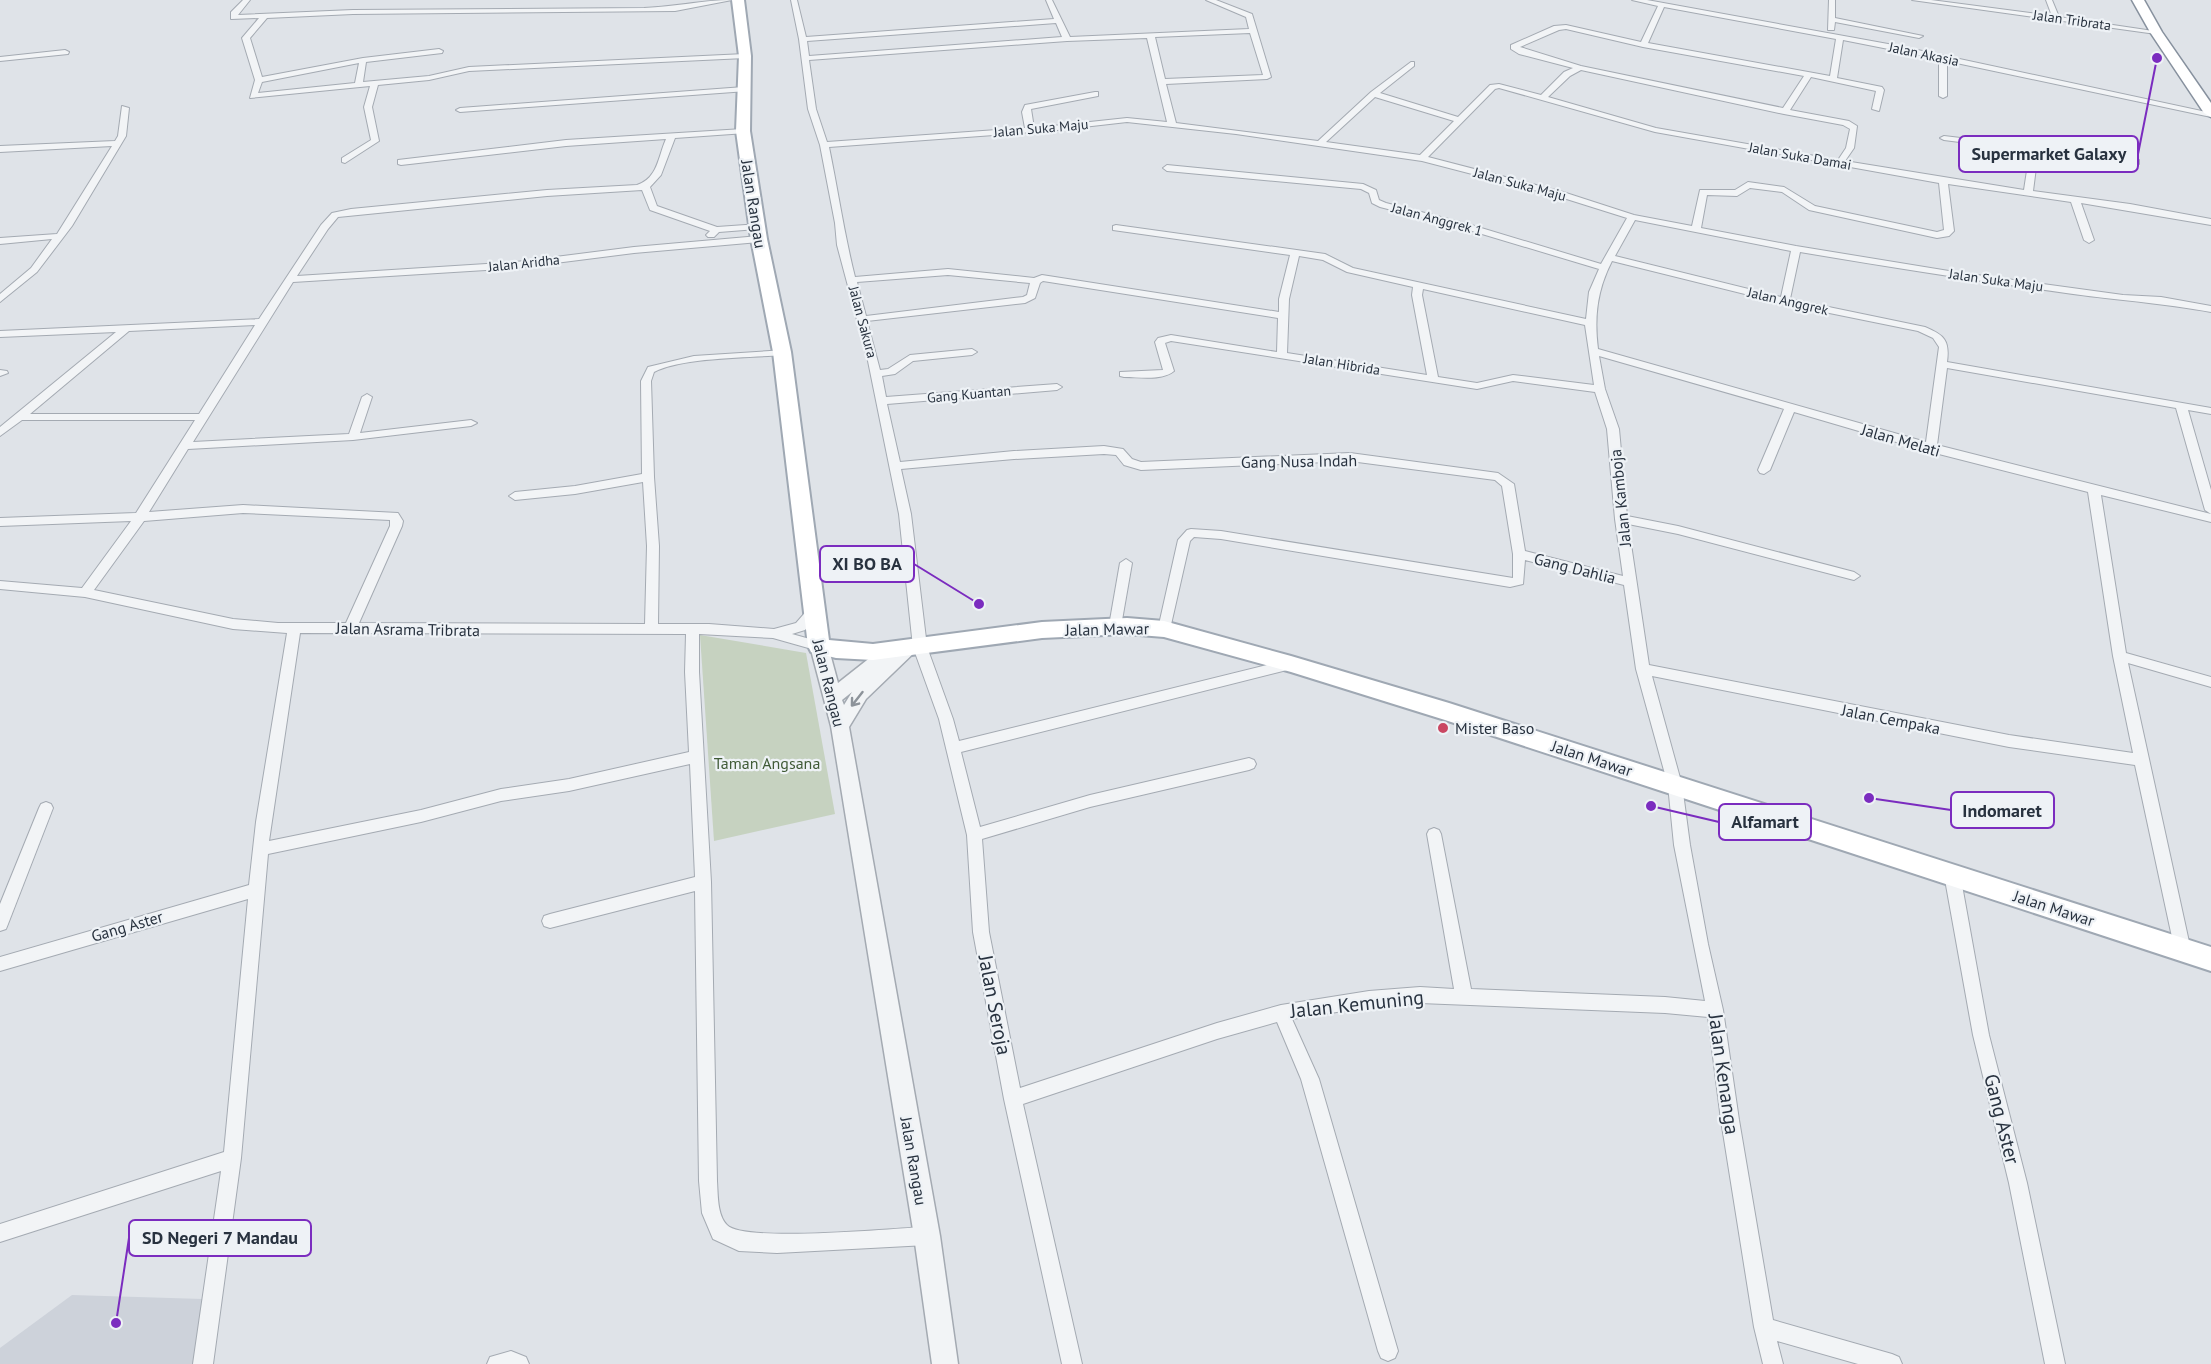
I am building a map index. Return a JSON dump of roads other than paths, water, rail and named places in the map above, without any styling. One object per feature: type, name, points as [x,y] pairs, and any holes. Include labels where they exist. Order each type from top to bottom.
[{"type":"highway","points":[[2138,0],[2156,32],[2211,114]]},
{"type":"highway","points":[[2151,0],[2171,35],[2211,90]]},
{"type":"main road","name":"Jalan Rangau","points":[[738,0],[745,56],[743,131],[758,232],[782,352],[818,629]]},
{"type":"main road","name":"Jalan Mawar","points":[[818,629],[836,650],[873,652],[1042,630],[1115,626],[1164,629],[1291,664],[1675,785],[2211,959]]},
{"type":"street","points":[[247,0],[235,12],[234,17],[353,12],[675,9],[729,0]]},
{"type":"street","name":"Jalan Sakura","points":[[794,0],[803,39],[812,109],[824,145],[840,223],[842,245],[876,374],[905,514],[908,648]]},
{"type":"street","points":[[1049,0],[1067,39]]},
{"type":"street","points":[[1161,82],[1267,77],[1252,31],[1252,21],[1246,13],[1209,0]]},
{"type":"street","name":"Jalan Akasia","points":[[1635,0],[1661,7],[1836,36],[2211,114]]},
{"type":"street","points":[[1693,12],[1694,0]]},
{"type":"street","points":[[1832,0],[1831,19],[1836,36],[1833,79]]},
{"type":"street","name":"Jalan Tribrata","points":[[1915,0],[1970,3],[2156,32]]},
{"type":"street","points":[[2049,0],[2056,18]]},
{"type":"street","points":[[1643,45],[1661,7]]},
{"type":"street","points":[[265,16],[246,38],[259,80],[252,94],[256,97],[429,78],[469,69],[745,56]]},
{"type":"street","points":[[1831,19],[1918,36]]},
{"type":"street","points":[[803,39],[1060,21]]},
{"type":"street","points":[[1840,163],[1850,148],[1853,127],[1846,123],[1580,68],[1522,52],[1514,47],[1563,27],[1643,45],[1879,89],[1876,109]]},
{"type":"street","points":[[806,58],[1067,39],[1252,31]]},
{"type":"street","points":[[1150,34],[1172,124]]},
{"type":"street","points":[[259,80],[363,60],[439,51]]},
{"type":"street","points":[[0,59],[65,52]]},
{"type":"street","points":[[1943,58],[1943,96]]},
{"type":"street","points":[[359,85],[363,60]]},
{"type":"street","points":[[1320,142],[1411,64]]},
{"type":"street","points":[[1543,98],[1567,74],[1580,68]]},
{"type":"street","points":[[1784,112],[1809,76]]},
{"type":"street","points":[[345,160],[375,141],[369,124],[368,108],[375,84]]},
{"type":"street","name":"Jalan Suka Damai","points":[[1422,158],[1494,87],[1507,87],[1655,129],[1943,181],[2130,207],[2211,222]]},
{"type":"street","points":[[460,110],[744,89]]},
{"type":"street","points":[[1030,130],[1026,112],[1028,107],[1095,94]]},
{"type":"street","points":[[1374,94],[1459,120]]},
{"type":"street","points":[[0,299],[34,270],[60,236],[122,136],[125,108]]},
{"type":"street","name":"Jalan Suka Maju","points":[[824,145],[1030,130],[1126,120],[1172,124],[1320,142],[1422,158],[1560,194],[1632,217],[1796,249],[1955,275],[2123,298],[2161,300],[2211,309]]},
{"type":"street","points":[[401,162],[567,143],[743,131]]},
{"type":"street","points":[[85,593],[140,517],[200,417],[329,220],[342,213],[430,203],[645,186],[651,184],[658,176],[671,137]]},
{"type":"street","points":[[1944,138],[2136,162]]},
{"type":"street","points":[[0,149],[118,143]]},
{"type":"street","points":[[2028,192],[2034,149]]},
{"type":"street","name":"Jalan Anggrek 1","points":[[1167,168],[1363,188],[1373,192],[1377,203],[1607,263]]},
{"type":"street","points":[[1696,229],[1703,192],[1737,193],[1749,185],[1784,190],[1812,208],[1943,235],[1949,231],[1943,181]]},
{"type":"street","points":[[645,186],[653,208],[716,230],[758,232]]},
{"type":"street","points":[[2075,199],[2089,240]]},
{"type":"street","name":"Jalan Kamboja","points":[[1632,217],[1594,292],[1590,323],[1600,389],[1613,429],[1621,519],[1643,669],[1675,785]]},
{"type":"street","points":[[1116,228],[1325,257],[1345,269],[1590,323]]},
{"type":"street","points":[[704,245],[716,230]]},
{"type":"street","name":"Jalan Aridha","points":[[289,279],[516,265],[634,250],[704,245],[758,232]]},
{"type":"street","points":[[0,241],[60,236]]},
{"type":"street","points":[[1785,301],[1796,249]]},
{"type":"street","points":[[1282,354],[1284,299],[1295,254]]},
{"type":"street","name":"Jalan Anggrek","points":[[1607,263],[1926,331],[1937,336],[1944,347],[1931,448]]},
{"type":"street","points":[[851,280],[948,272],[1035,281],[1042,278],[1283,316]]},
{"type":"street","points":[[862,319],[1025,300],[1032,296],[1035,281]]},
{"type":"street","points":[[1418,286],[1417,295],[1433,378]]},
{"type":"street","points":[[0,334],[262,322]]},
{"type":"street","points":[[0,433],[127,328]]},
{"type":"street","name":"Jalan Hibrida","points":[[1124,374],[1161,374],[1169,371],[1160,342],[1166,338],[1282,354],[1477,386],[1513,378],[1600,389]]},
{"type":"street","name":"Jalan Melati","points":[[1594,351],[1931,448],[2094,491],[2211,518]]},
{"type":"street","points":[[651,629],[653,546],[648,477],[646,381],[648,374],[652,369],[674,362],[782,352]]},
{"type":"street","points":[[876,374],[891,372],[910,358],[972,352]]},
{"type":"street","points":[[1943,364],[2211,411]]},
{"type":"street","name":"Gang Kuantan","points":[[881,401],[1058,387]]},
{"type":"street","points":[[353,437],[367,397]]},
{"type":"street","points":[[2181,406],[2211,510]]},
{"type":"street","points":[[1764,470],[1790,408]]},
{"type":"street","points":[[19,417],[200,417]]},
{"type":"street","points":[[183,446],[353,437],[471,423]]},
{"type":"street","name":"Gang Nusa Indah","points":[[895,466],[1014,455],[1104,450],[1119,452],[1128,462],[1141,466],[1350,458],[1498,477],[1506,481],[1510,489],[1520,579],[1510,583],[1221,535],[1191,533],[1184,540],[1164,629]]},
{"type":"street","points":[[515,495],[565,491],[648,477]]},
{"type":"street","points":[[2094,491],[2120,656],[2140,760],[2183,951]]},
{"type":"street","points":[[0,522],[140,517],[243,509],[394,516],[397,521],[396,526],[350,628]]},
{"type":"street","points":[[1621,519],[1677,530],[1854,576]]},
{"type":"street","name":"Gang Dahlia","points":[[1519,554],[1630,582]]},
{"type":"street","points":[[1115,626],[1126,563]]},
{"type":"street","name":"Jalan Asrama Tribrata","points":[[0,585],[85,593],[232,624],[294,628],[693,629],[773,633],[818,629]]},
{"type":"street","points":[[792,629],[805,623],[818,629]]},
{"type":"street","points":[[203,1364],[232,1158],[262,822],[294,628]]},
{"type":"street","points":[[693,629],[692,672],[704,882],[708,1181],[711,1213],[720,1232],[739,1242],[777,1244],[927,1236]]},
{"type":"street","points":[[773,633],[792,629],[818,629]]},
{"type":"street","name":"Jalan Rangau","points":[[818,629],[840,726],[927,1236],[945,1364]]},
{"type":"street","points":[[834,696],[908,648]]},
{"type":"street","points":[[840,726],[860,694],[908,648]]},
{"type":"street","name":"Jalan Seroja","points":[[908,648],[946,719],[974,835],[981,932],[1012,1099],[1072,1364]]},
{"type":"street","points":[[2120,656],[2211,682]]},
{"type":"street","points":[[953,748],[1291,664]]},
{"type":"street","name":"Jalan Cempaka","points":[[1643,669],[2009,741],[2140,760]]},
{"type":"street","points":[[260,849],[421,816],[501,795],[569,784],[698,756]]},
{"type":"street","points":[[974,835],[1090,801],[1249,764]]},
{"type":"street","name":"Jalan Kenanga","points":[[1675,785],[1696,922],[1715,1010],[1730,1120],[1764,1327],[1773,1364]]},
{"type":"street","points":[[0,924],[46,808]]},
{"type":"street","points":[[1434,834],[1464,998]]},
{"type":"street","name":"Gang Aster","points":[[1952,874],[1981,1035],[2018,1183],[2055,1364]]},
{"type":"street","points":[[550,921],[704,882]]},
{"type":"street","name":"Gang Aster","points":[[0,964],[255,890]]},
{"type":"street","name":"Jalan Kemuning","points":[[1012,1099],[1217,1031],[1281,1013],[1370,999],[1410,996],[1654,1004],[1715,1010]]},
{"type":"street","points":[[1281,1013],[1310,1079],[1388,1351]]},
{"type":"street","points":[[0,1233],[232,1158]]},
{"type":"street","points":[[1764,1327],[1892,1364]]},
{"type":"street","points":[[497,1364],[511,1361],[519,1364]]},
{"type":"place","name":"Supermarket Galaxy","points":[[2157,58]]},
{"type":"place","name":"XI BO BA","points":[[979,604]]},
{"type":"place","name":"Mister Baso","points":[[1443,728]]},
{"type":"place","name":"Indomaret","points":[[1869,798]]},
{"type":"place","name":"Alfamart","points":[[1651,806]]},
{"type":"place","name":"SD Negeri 7 Mandau","points":[[116,1323]]},
{"type":"park label","name":"Taman Angsana","points":[[767,763]]}]
